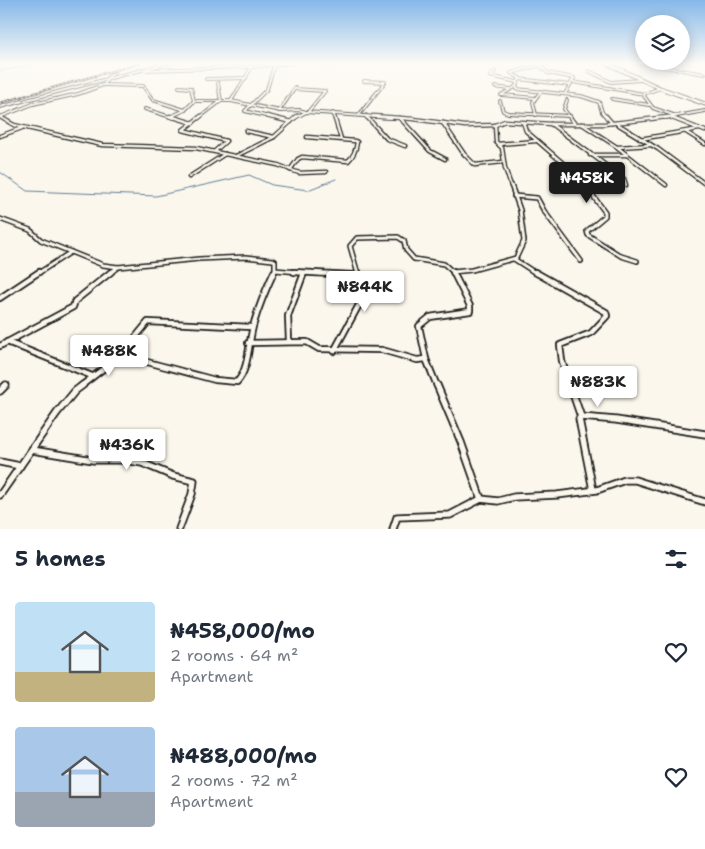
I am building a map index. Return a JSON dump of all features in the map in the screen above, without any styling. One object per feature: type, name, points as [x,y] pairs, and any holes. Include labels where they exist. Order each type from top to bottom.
[{"type":"main road","points":[[660,88],[705,104]]},
{"type":"street","points":[[0,108],[69,88]]},
{"type":"street","points":[[0,117],[47,100],[78,94],[96,88]]},
{"type":"street","points":[[144,88],[153,100],[185,110]]},
{"type":"street","points":[[188,88],[192,88],[194,101]]},
{"type":"street","points":[[219,88],[221,101]]},
{"type":"street","points":[[231,101],[240,88]]},
{"type":"street","points":[[268,88],[253,105],[245,111],[291,122]]},
{"type":"street","points":[[236,156],[274,137],[298,115],[307,112],[326,91],[296,88],[279,111]]},
{"type":"street","points":[[359,115],[381,88]]},
{"type":"street","points":[[499,88],[511,90]]},
{"type":"street","points":[[535,98],[501,94],[516,88],[565,94],[599,102],[602,112],[614,123],[651,145],[705,184]]},
{"type":"street","points":[[565,94],[569,88]]},
{"type":"street","points":[[607,88],[644,94],[660,88]]},
{"type":"street","points":[[536,115],[533,104],[535,98],[542,91]]},
{"type":"street","points":[[644,94],[650,106]]},
{"type":"street","points":[[612,99],[650,106],[678,117]]},
{"type":"street","points":[[22,108],[25,100]]},
{"type":"street","points":[[567,100],[564,109],[575,124]]},
{"type":"street","points":[[170,117],[185,110],[194,101],[231,101],[279,111],[299,110],[400,118],[465,126],[495,125],[505,121],[551,124],[614,123],[678,117],[705,111]]},
{"type":"street","points":[[215,151],[226,141],[183,131],[221,101]]},
{"type":"street","points":[[500,101],[502,111],[506,113],[570,116]]},
{"type":"street","points":[[145,110],[193,122]]},
{"type":"street","points":[[333,113],[341,139]]},
{"type":"street","points":[[366,116],[388,140],[396,145],[405,146]]},
{"type":"street","points":[[0,117],[10,124],[107,146],[196,148],[236,156],[298,173],[326,172]]},
{"type":"street","points":[[400,118],[430,151],[445,159]]},
{"type":"street","points":[[670,118],[705,131]]},
{"type":"street","points":[[523,122],[524,129],[579,177],[605,212],[605,216],[588,231],[588,236],[621,256],[637,261]]},
{"type":"street","points":[[443,123],[462,152],[475,165],[503,162]]},
{"type":"street","points":[[551,124],[621,177],[626,185]]},
{"type":"street","points":[[582,124],[617,147],[666,185]]},
{"type":"street","points":[[453,272],[472,270],[514,259],[524,241],[520,210],[503,162],[502,148],[498,144],[494,131],[495,125]]},
{"type":"street","points":[[0,136],[24,127]]},
{"type":"street","points":[[640,139],[699,129]]},
{"type":"street","points":[[246,131],[274,137]]},
{"type":"street","points":[[686,132],[705,144]]},
{"type":"street","points":[[290,170],[298,159],[302,157],[341,161],[350,160],[357,147],[357,142],[341,139],[307,138]]},
{"type":"street","points":[[498,144],[536,140]]},
{"type":"street","points":[[617,147],[651,145]]},
{"type":"street","points":[[190,177],[226,154]]},
{"type":"street","points":[[590,155],[628,155]]},
{"type":"street","points":[[514,196],[537,198],[544,211],[581,261]]},
{"type":"street","points":[[0,219],[30,230],[41,240],[103,265],[118,267],[199,259],[246,257],[276,261],[275,270],[251,327],[244,373],[237,382],[214,381],[196,374],[142,362],[121,355]]},
{"type":"street","points":[[334,351],[360,303],[364,283],[358,274],[350,246],[358,238],[398,237],[404,241],[405,251],[415,260],[443,264],[453,272],[471,309],[468,312],[430,317],[420,323],[420,326],[426,359],[461,442],[481,499]]},
{"type":"street","points":[[0,298],[71,252]]},
{"type":"street","points":[[514,259],[548,281],[606,312],[607,316],[604,321],[589,336],[560,345],[562,361],[581,417],[579,419],[593,490]]},
{"type":"street","points":[[0,346],[73,307],[75,301],[118,267]]},
{"type":"street","points":[[275,270],[282,272],[358,274]]},
{"type":"street","points":[[289,341],[288,316],[304,273]]},
{"type":"street","points":[[0,495],[75,391],[121,355],[150,322],[251,327]]},
{"type":"street","points":[[7,342],[92,376]]},
{"type":"street","points":[[248,343],[307,342],[319,349],[334,351],[382,350],[417,360],[426,359]]},
{"type":"street","points":[[0,391],[6,385]]},
{"type":"street","points":[[581,417],[616,420],[705,434]]},
{"type":"street","points":[[32,450],[93,460],[125,460],[142,463],[173,476],[194,481],[192,494],[179,529]]},
{"type":"street","points":[[0,462],[20,466]]},
{"type":"street","points":[[393,529],[397,517],[450,515],[481,499],[498,501],[514,497],[557,495],[593,490],[630,479],[705,502]]},
{"type":"waterway","points":[[0,172],[27,191],[156,196],[249,175],[272,185],[308,190],[336,179]]},
{"type":"railway","points":[[0,103],[54,88]]}]
